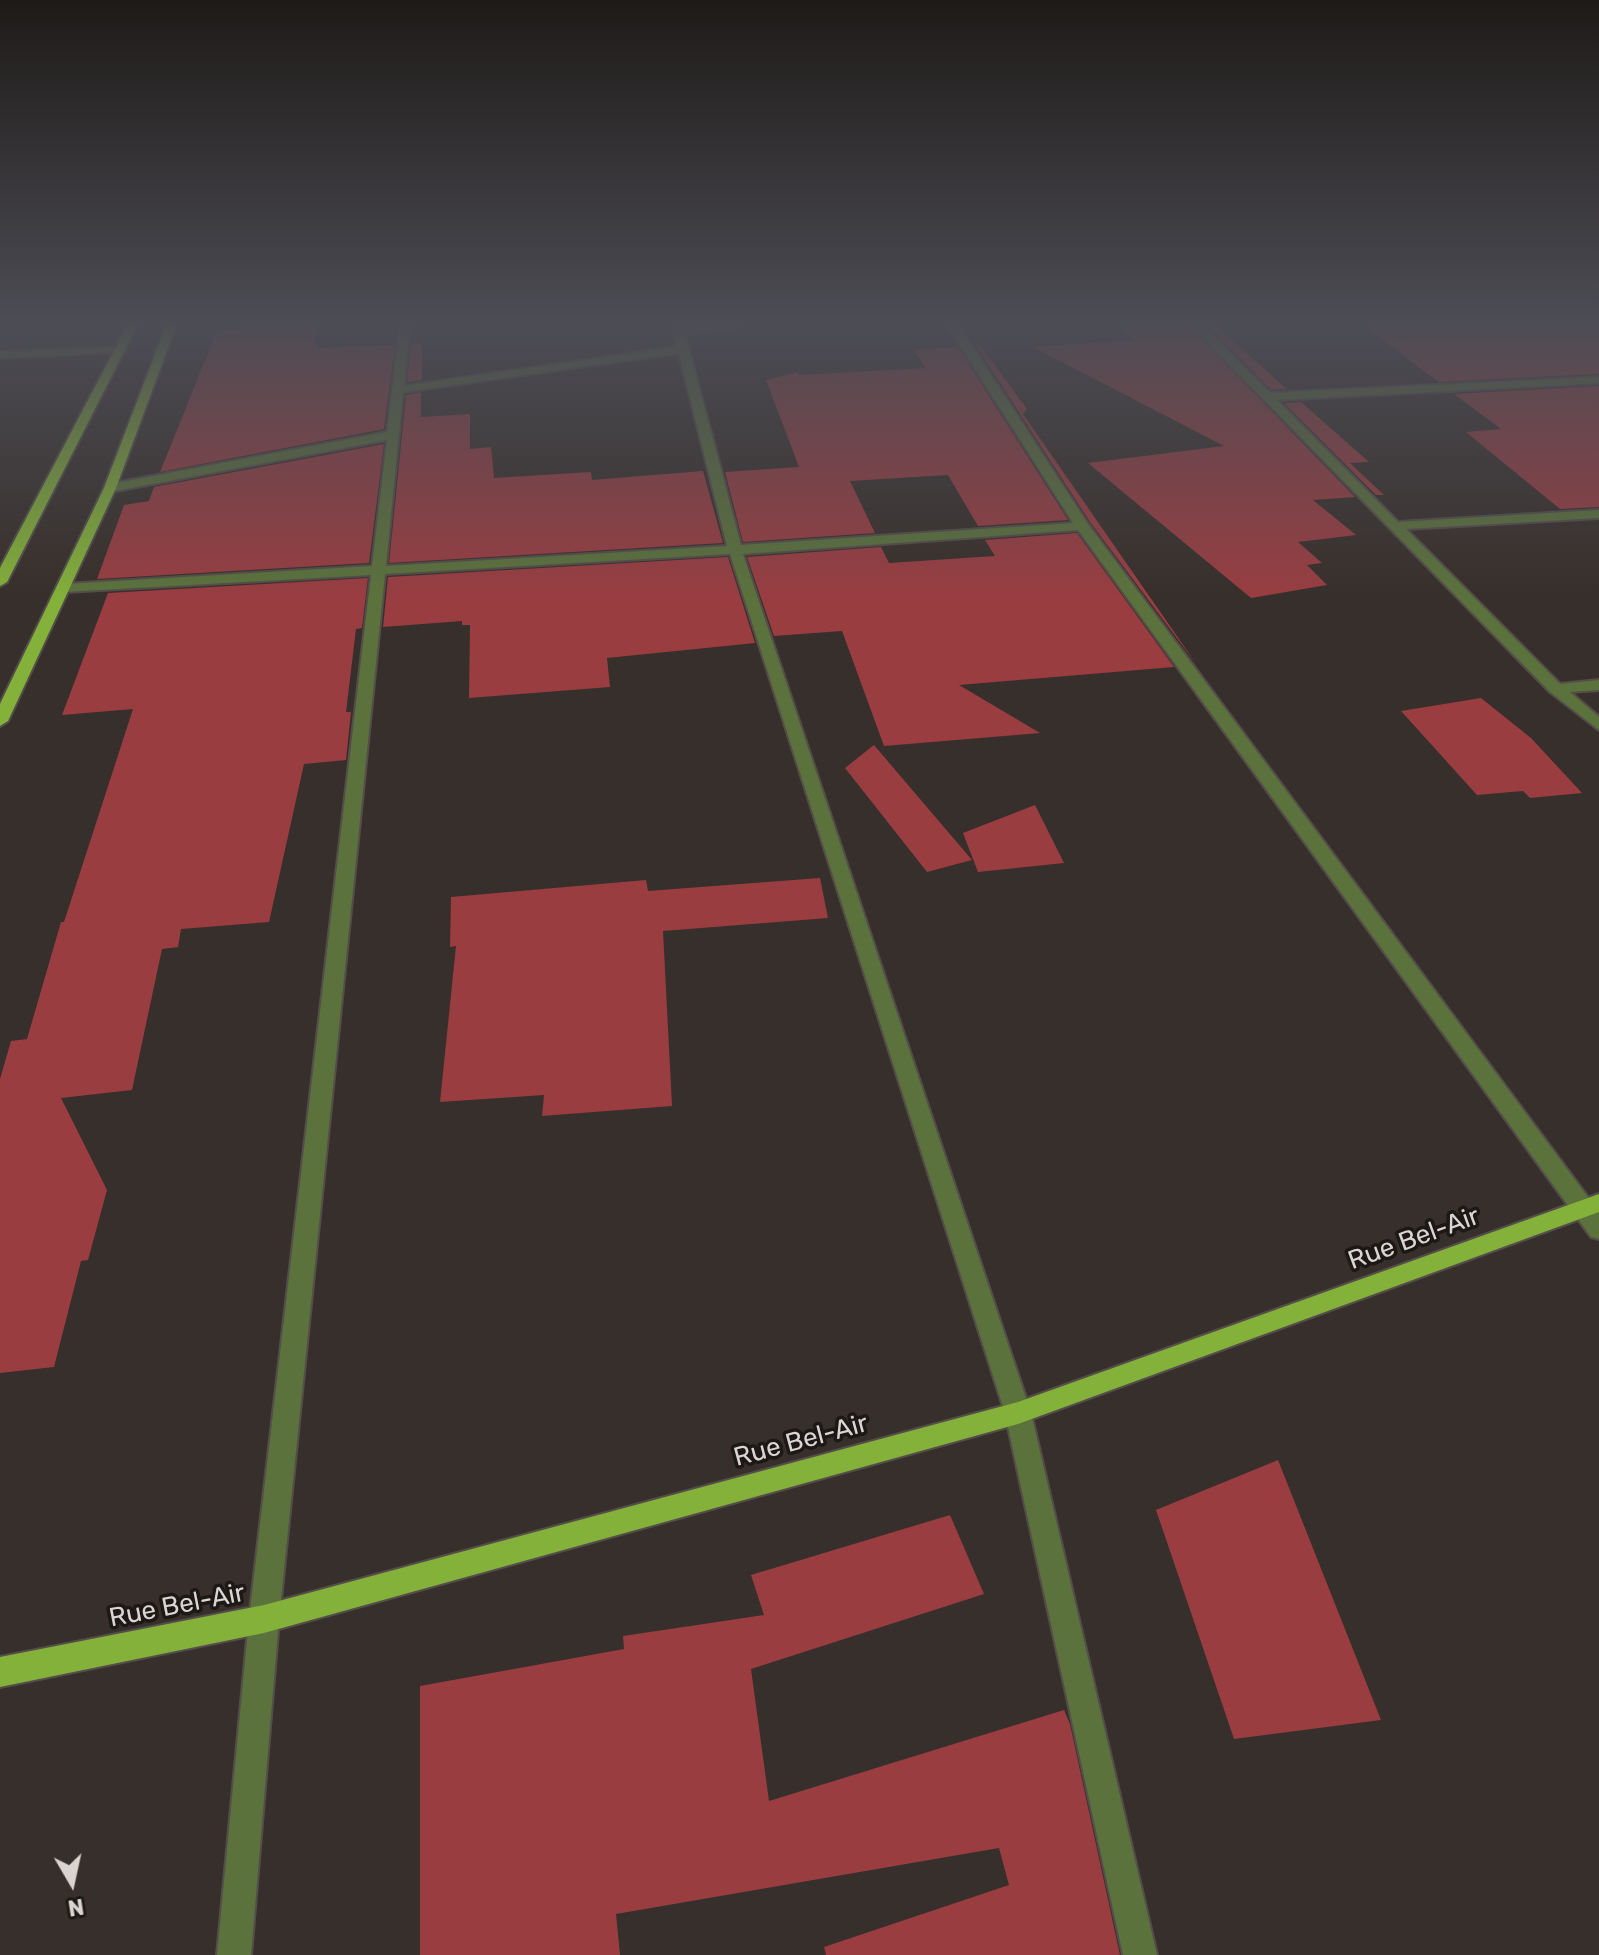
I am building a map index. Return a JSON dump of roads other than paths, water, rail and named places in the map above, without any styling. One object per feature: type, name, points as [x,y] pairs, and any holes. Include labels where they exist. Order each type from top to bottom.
[{"type":"main road","points":[[0,582],[86,417]]},
{"type":"main road","points":[[0,721],[110,488],[137,417]]},
{"type":"main road","name":"Rue Bel-Air","points":[[0,1672],[264,1619],[1018,1413],[1594,1214]]},
{"type":"street","points":[[234,1955],[264,1619],[394,417]]},
{"type":"street","points":[[701,417],[735,550],[1018,1413],[1140,1955]]},
{"type":"street","points":[[1012,417],[1082,526],[1594,1214]]},
{"type":"street","points":[[1289,417],[1556,689],[1599,725]]},
{"type":"street","points":[[110,488],[392,435]]},
{"type":"street","points":[[1396,526],[1599,514]]},
{"type":"street","points":[[64,588],[735,550],[1082,526]]},
{"type":"street","points":[[1556,689],[1599,685]]}]
